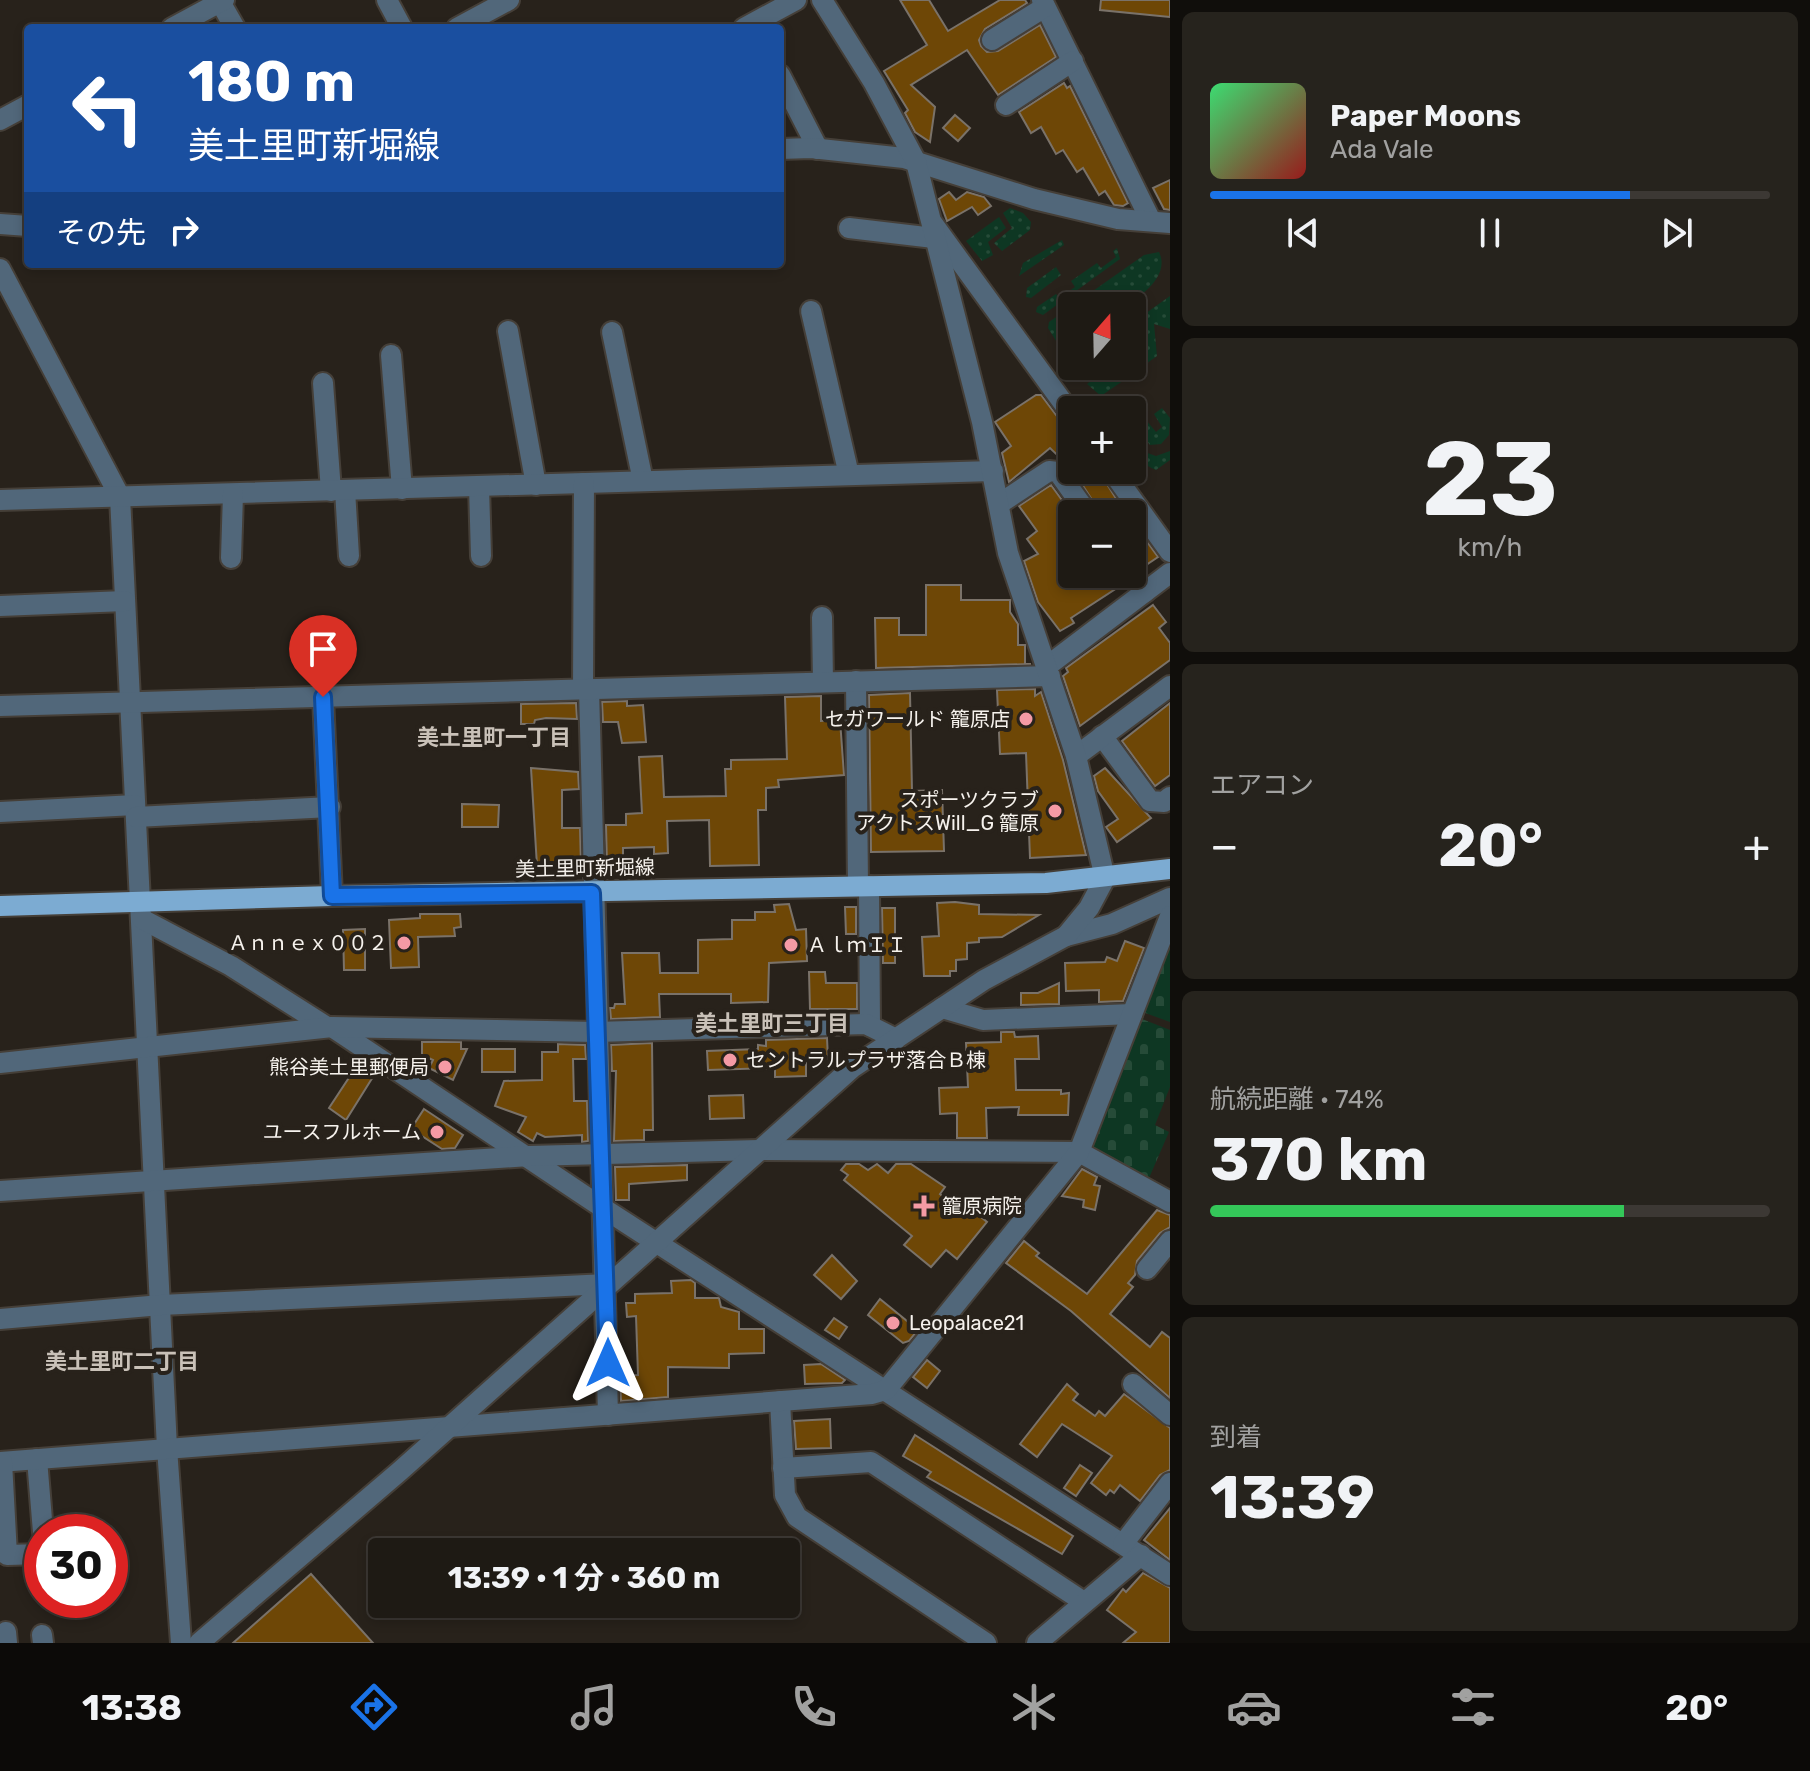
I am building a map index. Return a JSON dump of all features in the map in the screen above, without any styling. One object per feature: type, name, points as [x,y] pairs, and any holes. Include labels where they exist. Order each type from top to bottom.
[{"type":"main road","name":"美土里町新堀線","points":[[0,906],[141,911],[332,896],[1046,883],[1170,869]]},
{"type":"street","points":[[387,0],[400,24]]},
{"type":"street","points":[[464,24],[509,0]]},
{"type":"street","points":[[754,24],[796,0]]},
{"type":"street","points":[[822,0],[874,83],[916,162],[939,240],[1015,576],[1076,756],[1105,878],[1089,908],[1066,936]]},
{"type":"street","points":[[179,24],[221,1],[233,24]]},
{"type":"street","points":[[992,40],[1044,4],[1161,222]]},
{"type":"street","points":[[1006,105],[1073,61]]},
{"type":"street","points":[[784,83],[818,149]]},
{"type":"street","points":[[0,120],[24,107]]},
{"type":"street","points":[[784,149],[881,154],[1034,199],[1118,219],[1161,222]]},
{"type":"street","points":[[0,224],[24,226]]},
{"type":"street","points":[[849,228],[939,240],[1058,397]]},
{"type":"street","points":[[0,269],[120,497],[157,1181],[167,1448],[181,1643]]},
{"type":"street","points":[[811,311],[849,475]]},
{"type":"street","points":[[508,331],[536,485]]},
{"type":"street","points":[[612,332],[643,481]]},
{"type":"street","points":[[391,355],[402,489]]},
{"type":"street","points":[[323,383],[349,556]]},
{"type":"street","points":[[0,500],[993,471]]},
{"type":"street","points":[[999,504],[1049,471],[1058,472],[1078,500]]},
{"type":"street","points":[[584,483],[586,688],[607,1284],[608,1415]]},
{"type":"street","points":[[1121,484],[1170,552]]},
{"type":"street","points":[[479,486],[481,556]]},
{"type":"street","points":[[231,558],[233,494]]},
{"type":"street","points":[[0,706],[856,681],[1048,672],[1170,573]]},
{"type":"street","points":[[1142,588],[1145,592]]},
{"type":"street","points":[[0,606],[125,601]]},
{"type":"street","points":[[822,617],[823,682]]},
{"type":"street","points":[[856,681],[870,1026]]},
{"type":"street","points":[[1076,756],[1170,686]]},
{"type":"street","points":[[323,697],[332,896]]},
{"type":"street","points":[[1102,736],[1150,801],[1164,802],[1170,797]]},
{"type":"street","points":[[0,812],[330,807]]},
{"type":"street","points":[[199,1643],[852,1068],[1031,953],[1066,936],[1112,924],[1170,898]]},
{"type":"street","points":[[141,911],[330,1027],[656,1243],[1170,1575]]},
{"type":"street","points":[[24,1555],[7,1555],[1,1462],[872,1394],[886,1390],[1079,1152],[1170,916]]},
{"type":"street","points":[[942,1008],[983,1020],[1132,1014]]},
{"type":"street","points":[[0,1063],[330,1027],[596,1032],[870,1026],[896,1039]]},
{"type":"street","points":[[0,1191],[529,1156],[759,1150],[1079,1152],[1170,1202]]},
{"type":"street","points":[[1147,1269],[1170,1241]]},
{"type":"street","points":[[0,1319],[161,1305],[607,1284]]},
{"type":"street","points":[[1133,1384],[1170,1415]]},
{"type":"street","points":[[780,1401],[785,1495],[797,1517],[986,1643]]},
{"type":"street","points":[[37,1459],[42,1514]]},
{"type":"street","points":[[783,1468],[871,1462],[1084,1602]]},
{"type":"street","points":[[1123,1544],[1170,1483]]},
{"type":"street","points":[[1037,1643],[1141,1555]]},
{"type":"green space","points":[[1010,208],[1023,213],[1031,222],[1030,230],[1002,251],[994,243],[1012,228],[1003,213]]},
{"type":"green space","points":[[999,217],[1006,228],[988,242],[993,255],[982,261],[966,241]]},
{"type":"green space","points":[[1062,240],[1064,245],[1019,276],[1023,263]]},
{"type":"green space","points":[[1117,248],[1120,259],[1075,292],[1068,292],[1075,287],[1071,281],[1097,263],[1101,268],[1116,257],[1113,251]]},
{"type":"green space","points":[[1159,252],[1161,260],[1158,276],[1144,292],[1092,292],[1144,255]]},
{"type":"green space","points":[[1056,267],[1061,275],[1031,298],[1026,297],[1027,288]]},
{"type":"green space","points":[[1056,294],[1058,304],[1043,315],[1036,312],[1037,307]]},
{"type":"green space","points":[[1170,296],[1170,329],[1154,324],[1157,356],[1146,364],[1146,313]]},
{"type":"green space","points":[[1058,316],[1058,344],[1048,328],[1049,322]]},
{"type":"green space","points":[[1092,380],[1124,380],[1101,396],[1087,384]]},
{"type":"green space","points":[[1162,408],[1170,418],[1169,435],[1161,444],[1150,445],[1146,440],[1146,420],[1156,432],[1162,427],[1154,414]]},
{"type":"green space","points":[[1170,451],[1170,460],[1156,470],[1146,464],[1146,452],[1156,456]]},
{"type":"green space","points":[[1170,931],[1170,1022],[1137,1010]]},
{"type":"green space","points":[[1137,1017],[1170,1030],[1170,1087],[1155,1125],[1169,1132],[1149,1178],[1144,1179],[1089,1151]]},
{"type":"building","points":[[900,0],[929,0],[948,31],[1000,0],[1025,0],[1027,3],[985,29],[979,40],[981,46],[987,52],[998,51],[1040,25],[1056,57],[998,95],[967,50],[911,85],[935,107],[930,142],[915,132],[905,113],[908,110],[884,71],[927,45]]},
{"type":"building","points":[[1101,0],[1170,0],[1170,17],[1100,10]]},
{"type":"building","points":[[1064,83],[1067,88],[1070,86],[1128,203],[1123,206],[1114,205],[1105,191],[1099,195],[1083,168],[1077,172],[1063,150],[1056,154],[1041,127],[1031,133],[1019,112]]},
{"type":"building","points":[[955,115],[970,128],[958,141],[943,128]]},
{"type":"building","points":[[1170,180],[1170,210],[1164,209],[1153,188]]},
{"type":"building","points":[[949,192],[956,200],[967,192],[984,197],[991,206],[978,215],[972,207],[947,221],[939,199]]},
{"type":"building","points":[[1036,395],[1041,395],[1058,418],[1058,456],[1050,448],[1009,482],[1002,453],[1011,446],[995,422]]},
{"type":"building","points":[[1082,484],[1107,484],[1117,500],[1092,500]]},
{"type":"building","points":[[1051,485],[1062,500],[1058,500],[1058,588],[1117,588],[1071,618],[1074,623],[1060,631],[1038,602],[1024,561],[1038,554],[1027,539],[1037,531],[1019,506]]},
{"type":"building","points":[[1146,540],[1158,557],[1146,565]]},
{"type":"building","points":[[926,585],[961,585],[961,600],[1010,600],[1010,612],[1018,624],[1018,645],[1025,645],[1025,664],[1031,664],[876,668],[875,618],[899,618],[899,635],[926,635]]},
{"type":"building","points":[[1153,605],[1166,622],[1159,628],[1170,643],[1170,660],[1080,726],[1063,676],[1068,672],[1066,668]]},
{"type":"building","points":[[1035,689],[1035,696],[1041,692],[1063,760],[1086,855],[1030,858],[1026,753],[1000,754],[997,690]]},
{"type":"building","points":[[910,693],[912,791],[942,790],[944,851],[871,852],[869,695]]},
{"type":"building","points":[[821,696],[821,721],[840,720],[844,775],[778,780],[779,787],[766,788],[766,810],[758,810],[759,865],[710,866],[709,820],[667,821],[668,853],[654,854],[654,847],[623,848],[623,866],[607,866],[606,825],[626,825],[626,814],[642,813],[639,757],[662,756],[664,797],[726,796],[725,769],[731,769],[731,760],[787,759],[785,697]]},
{"type":"building","points":[[627,701],[627,706],[643,705],[646,742],[622,743],[618,722],[603,722],[602,702]]},
{"type":"building","points":[[576,703],[577,719],[546,718],[535,720],[534,724],[521,724],[521,704]]},
{"type":"building","points":[[1170,703],[1170,775],[1155,786],[1122,741]]},
{"type":"building","points":[[531,768],[578,772],[579,789],[562,790],[562,828],[580,828],[581,866],[537,866]]},
{"type":"building","points":[[1105,768],[1151,818],[1117,842],[1106,827],[1118,819],[1098,791],[1094,776]]},
{"type":"building","points":[[462,804],[499,805],[498,827],[462,827]]},
{"type":"building","points":[[937,903],[979,905],[979,914],[1039,915],[1002,937],[979,938],[979,942],[967,943],[967,959],[956,960],[956,971],[950,971],[950,976],[924,976],[922,937],[939,936]]},
{"type":"building","points":[[789,904],[796,930],[806,929],[807,961],[769,963],[768,1002],[731,1003],[731,994],[659,994],[660,1017],[611,1019],[610,1008],[614,1008],[615,1004],[625,1004],[622,953],[659,953],[660,973],[698,973],[698,940],[732,939],[732,920],[755,920],[755,912],[775,912],[774,905]]},
{"type":"building","points":[[845,907],[856,907],[856,934],[846,934]]},
{"type":"building","points":[[882,908],[895,908],[895,963],[883,963]]},
{"type":"building","points":[[420,914],[460,914],[461,927],[454,928],[455,936],[418,937],[419,967],[391,968],[389,920],[420,918]]},
{"type":"building","points":[[365,929],[365,970],[344,970],[343,930]]},
{"type":"building","points":[[1125,941],[1144,948],[1123,1001],[1099,1002],[1099,990],[1066,991],[1065,963],[1105,962],[1107,957],[1117,961]]},
{"type":"building","points":[[809,972],[825,972],[826,983],[857,983],[857,1009],[810,1009]]},
{"type":"building","points":[[1059,983],[1059,1004],[1021,1005],[1021,993],[1038,993]]},
{"type":"building","points":[[1001,1032],[1014,1032],[1015,1037],[1038,1036],[1039,1059],[1015,1059],[1016,1090],[1061,1090],[1061,1094],[1069,1093],[1068,1115],[1018,1115],[1019,1107],[986,1108],[987,1138],[957,1138],[957,1113],[940,1114],[939,1088],[968,1087],[966,1043],[1001,1042]]},
{"type":"building","points":[[827,1038],[828,1059],[806,1059],[806,1076],[775,1077],[775,1068],[708,1070],[707,1051],[758,1049],[758,1045],[766,1046],[766,1040]]},
{"type":"building","points":[[422,1042],[461,1042],[461,1049],[467,1049],[453,1080],[429,1068],[433,1060],[422,1055]]},
{"type":"building","points":[[652,1043],[653,1130],[644,1130],[644,1140],[614,1141],[616,1071],[612,1071],[611,1045]]},
{"type":"building","points":[[558,1044],[585,1045],[586,1059],[573,1059],[574,1101],[587,1101],[588,1141],[582,1142],[582,1135],[545,1137],[537,1133],[533,1141],[518,1132],[526,1117],[495,1106],[504,1081],[542,1080],[542,1052],[558,1052]]},
{"type":"building","points":[[482,1049],[515,1049],[515,1072],[482,1072]]},
{"type":"building","points":[[360,1061],[376,1072],[346,1120],[329,1108]]},
{"type":"building","points":[[743,1095],[744,1118],[710,1119],[709,1096]]},
{"type":"building","name":"ユースフルホーム","points":[[424,1109],[463,1135],[455,1148],[442,1149],[411,1129]]},
{"type":"building","name":"籠原病院","points":[[846,1164],[859,1164],[868,1170],[877,1164],[888,1173],[896,1164],[911,1164],[945,1187],[940,1194],[960,1211],[965,1204],[987,1222],[957,1259],[946,1250],[931,1267],[904,1245],[912,1236],[844,1180],[848,1175],[841,1170]]},
{"type":"building","points":[[687,1165],[687,1180],[629,1184],[629,1200],[616,1200],[615,1167]]},
{"type":"building","points":[[1082,1169],[1097,1177],[1094,1185],[1100,1186],[1095,1210],[1083,1207],[1084,1200],[1062,1196]]},
{"type":"building","points":[[1157,1210],[1170,1215],[1170,1227],[1160,1233],[1137,1261],[1135,1275],[1128,1283],[1133,1287],[1110,1314],[1150,1347],[1162,1332],[1170,1338],[1170,1398],[1071,1311],[1006,1263],[1024,1241],[1039,1253],[1036,1256],[1087,1294]]},
{"type":"building","points":[[832,1255],[857,1281],[841,1299],[814,1275]]},
{"type":"building","points":[[691,1280],[695,1283],[695,1298],[719,1298],[721,1307],[739,1312],[739,1329],[764,1329],[764,1353],[729,1354],[729,1368],[668,1367],[668,1397],[621,1401],[620,1376],[638,1375],[636,1316],[627,1317],[626,1303],[635,1303],[635,1294],[672,1293],[671,1281]]},
{"type":"building","name":"Leopalace21","points":[[880,1299],[918,1330],[909,1341],[903,1343],[868,1315]]},
{"type":"building","points":[[834,1318],[847,1327],[839,1339],[825,1330]]},
{"type":"building","points":[[927,1360],[940,1371],[927,1388],[913,1377]]},
{"type":"building","points":[[821,1364],[845,1380],[842,1383],[805,1384],[804,1365]]},
{"type":"building","points":[[1067,1384],[1078,1394],[1073,1400],[1095,1416],[1099,1411],[1105,1416],[1124,1394],[1170,1428],[1170,1470],[1160,1475],[1140,1501],[1120,1485],[1114,1493],[1110,1490],[1106,1495],[1091,1483],[1112,1456],[1062,1424],[1037,1457],[1020,1444]]},
{"type":"building","points":[[830,1419],[831,1448],[796,1449],[794,1421]]},
{"type":"building","points":[[915,1435],[1073,1536],[1062,1554],[927,1477],[931,1472],[903,1456]]},
{"type":"building","points":[[1080,1465],[1092,1473],[1076,1496],[1064,1488]]},
{"type":"building","points":[[1170,1508],[1170,1560],[1144,1540]]},
{"type":"building","points":[[1143,1573],[1170,1588],[1170,1643],[1123,1643],[1136,1632],[1107,1610],[1123,1589],[1126,1592]]},
{"type":"building","points":[[311,1574],[373,1643],[233,1643]]},
{"type":"place","name":"セガワールド 籠原店","points":[[1026,719]]},
{"type":"place","name":"スポーツクラブ アクトスWill_G 籠原","points":[[1055,811]]},
{"type":"place","name":"Ａｎｎｅｘ００２","points":[[404,943]]},
{"type":"place","name":"ＡｌｍＩＩ","points":[[791,945]]},
{"type":"place","name":"セントラルプラザ落合Ｂ棟","points":[[730,1060]]},
{"type":"place","name":"熊谷美土里郵便局","points":[[445,1067]]},
{"type":"place","name":"ユースフルホーム","points":[[437,1132]]},
{"type":"place","name":"籠原病院","points":[[924,1206]]},
{"type":"place","name":"Leopalace21","points":[[893,1323]]},
{"type":"district","name":"美土里町一丁目","points":[[494,737]]},
{"type":"district","name":"美土里町三丁目","points":[[772,1023]]},
{"type":"district","name":"美土里町二丁目","points":[[122,1361]]},
{"type":"route","points":[[323,697],[332,896],[592,893],[608,1363]]}]
